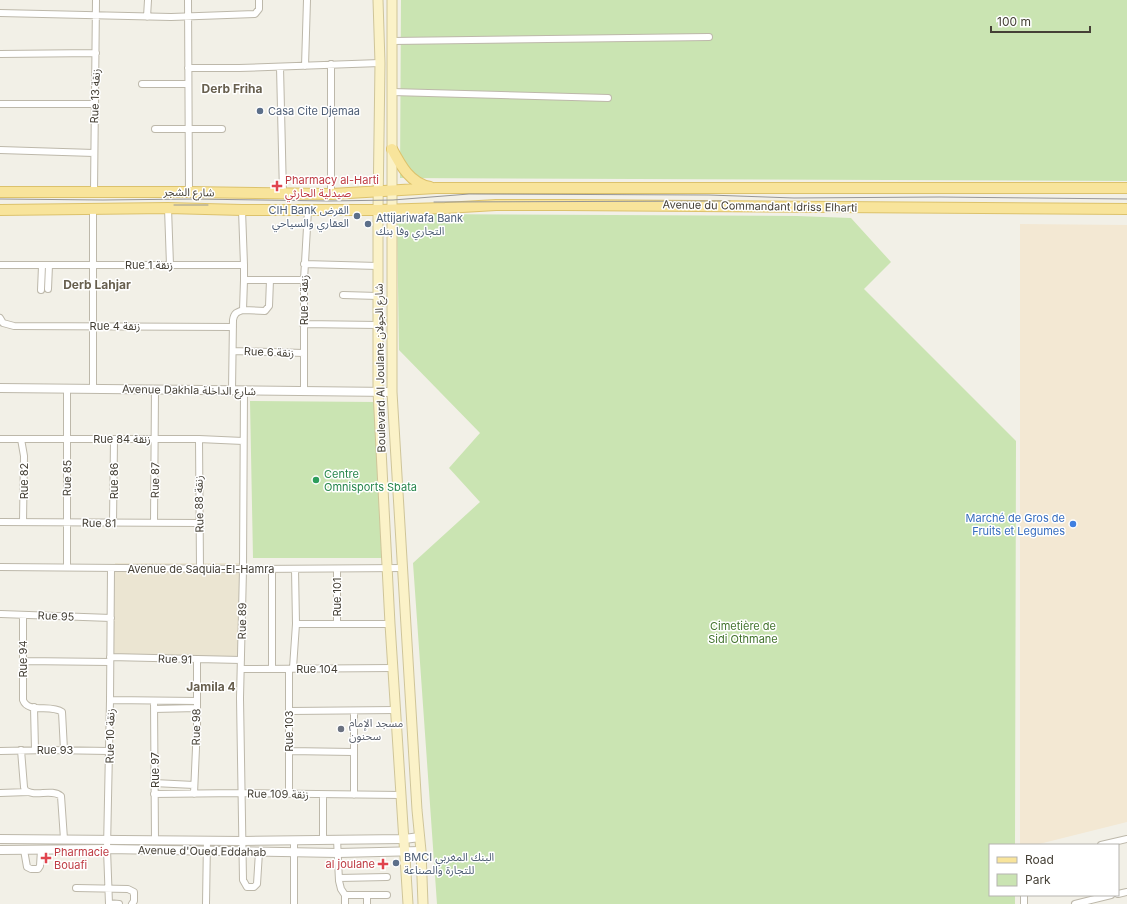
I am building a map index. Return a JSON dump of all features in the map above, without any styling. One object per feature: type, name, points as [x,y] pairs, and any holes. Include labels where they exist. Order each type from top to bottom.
[{"type":"main road","name":"Boulevard Al Joulane شارع الجولان","points":[[378,0],[380,63],[378,392],[390,624],[408,904]]},
{"type":"main road","name":"Boulevard Al Joulane شارع الجولان","points":[[392,0],[392,392],[423,904]]},
{"type":"main road","points":[[392,149],[400,164],[410,176],[423,185],[436,188]]},
{"type":"main road","name":"Avenue du Commandant Idriss Elharti","points":[[379,191],[436,188],[1127,188]]},
{"type":"main road","name":"شارع الشجر","points":[[0,192],[331,194],[379,191]]},
{"type":"main road","name":"Avenue du Commandant Idriss Elharti","points":[[378,210],[563,204],[1127,209]]},
{"type":"main road","name":"شارع الشجر","points":[[0,210],[168,208],[242,210],[378,210]]},
{"type":"main road","points":[[380,441],[395,441]]},
{"type":"street","name":"Rue 13 زنقة","points":[[94,192],[96,0]]},
{"type":"street","points":[[148,0],[148,17]]},
{"type":"street","points":[[188,0],[189,192]]},
{"type":"street","points":[[0,14],[148,17],[256,14],[259,9],[259,0]]},
{"type":"street","points":[[305,66],[307,0]]},
{"type":"street","points":[[392,41],[709,37]]},
{"type":"street","points":[[0,54],[96,53]]},
{"type":"street","points":[[188,68],[280,67],[380,63]]},
{"type":"street","points":[[331,64],[331,194]]},
{"type":"street","points":[[280,67],[283,194]]},
{"type":"street","points":[[142,84],[188,84]]},
{"type":"street","points":[[392,92],[608,98]]},
{"type":"street","points":[[0,104],[94,104]]},
{"type":"street","points":[[155,129],[222,129]]},
{"type":"street","points":[[0,150],[94,152]]},
{"type":"street","points":[[168,208],[170,265]]},
{"type":"street","points":[[93,209],[93,389]]},
{"type":"street","points":[[242,210],[244,265],[243,310]]},
{"type":"street","name":"Rue 9 زنقة","points":[[304,391],[304,264],[308,210]]},
{"type":"street","points":[[304,264],[378,266]]},
{"type":"street","name":"Rue 1 زنقة","points":[[0,265],[244,265]]},
{"type":"street","points":[[48,289],[50,265]]},
{"type":"street","points":[[41,290],[42,266]]},
{"type":"street","points":[[244,280],[304,280]]},
{"type":"street","points":[[232,390],[233,316],[236,312],[243,310],[265,311],[268,309],[270,280]]},
{"type":"street","points":[[343,295],[378,296]]},
{"type":"street","name":"Rue 4 زنقة","points":[[0,318],[4,323],[14,326],[233,327]]},
{"type":"street","points":[[303,324],[378,325]]},
{"type":"street","name":"Rue 6 زنقة","points":[[233,351],[304,353]]},
{"type":"street","name":"Avenue Dakhla شارع الداخلة","points":[[0,388],[392,392]]},
{"type":"street","name":"Rue 85","points":[[67,389],[67,567]]},
{"type":"street","name":"Rue 87","points":[[154,523],[155,390]]},
{"type":"street","name":"Rue 89","points":[[244,390],[240,793],[243,841],[243,880],[247,887],[254,888],[257,884],[259,852]]},
{"type":"street","name":"Rue 84 زنقة","points":[[0,438],[68,440],[199,439],[243,441]]},
{"type":"street","name":"Rue 82","points":[[21,439],[24,456],[23,522]]},
{"type":"street","name":"Rue 88 زنقة","points":[[199,439],[200,568]]},
{"type":"street","name":"Rue 86","points":[[113,523],[114,440]]},
{"type":"street","name":"Rue 81","points":[[0,522],[199,523]]},
{"type":"street","name":"Avenue de Saquia-El-Hamra","points":[[0,566],[243,569],[403,568]]},
{"type":"street","name":"Rue 10 زنقة","points":[[109,903],[108,839],[111,568]]},
{"type":"street","points":[[272,569],[272,669]]},
{"type":"street","name":"Rue 103","points":[[289,794],[291,668],[296,624],[295,569]]},
{"type":"street","name":"Rue 101","points":[[337,624],[338,569]]},
{"type":"street","name":"Rue 95","points":[[1,614],[111,618]]},
{"type":"street","name":"Rue 94","points":[[23,615],[22,695],[24,704],[29,707],[34,707]]},
{"type":"street","points":[[296,624],[390,624]]},
{"type":"street","name":"Rue 91","points":[[23,661],[110,659],[241,660]]},
{"type":"street","name":"Rue 98","points":[[194,794],[197,725],[197,659]]},
{"type":"street","name":"Rue 104","points":[[241,669],[393,668]]},
{"type":"street","points":[[110,700],[197,701]]},
{"type":"street","name":"Rue 97","points":[[154,701],[155,840]]},
{"type":"street","points":[[34,750],[34,707],[54,709],[62,712],[64,750]]},
{"type":"street","points":[[154,709],[197,708]]},
{"type":"street","points":[[290,711],[396,710]]},
{"type":"street","points":[[354,711],[354,795]]},
{"type":"street","points":[[21,750],[24,787],[28,792]]},
{"type":"street","name":"Rue 93","points":[[0,751],[109,751]]},
{"type":"street","points":[[289,751],[353,752]]},
{"type":"street","points":[[154,783],[194,785]]},
{"type":"street","points":[[0,793],[56,792],[61,796],[64,839]]},
{"type":"street","name":"Rue 109 زنقة","points":[[154,794],[240,793],[401,795]]},
{"type":"street","points":[[322,840],[323,795]]},
{"type":"street","name":"Avenue d'Oued Eddahab","points":[[0,839],[294,841],[420,837]]},
{"type":"street","points":[[337,839],[339,878],[340,886],[345,895],[345,904]]},
{"type":"street","points":[[1105,844],[1127,839]]},
{"type":"street","points":[[206,904],[207,840]]},
{"type":"street","points":[[294,841],[294,904]]},
{"type":"street","name":"Avenue d'Oued Eddahab","points":[[0,850],[108,849],[207,852],[338,853],[420,851]]},
{"type":"street","points":[[24,850],[28,867],[31,869],[38,869],[40,866],[41,850]]},
{"type":"street","points":[[339,878],[387,877]]},
{"type":"street","points":[[76,888],[132,890],[134,894],[132,904]]},
{"type":"street","points":[[345,895],[387,895]]},
{"type":"street","points":[[367,895],[367,904]]},
{"type":"street","points":[[1075,904],[1107,896]]},
{"type":"street","points":[[109,903],[119,904]]},
{"type":"shaded area","name":"Marché de Gros de Fruits et Legumes","points":[[1020,224],[1127,225],[1127,822],[1039,844],[1020,844]]},
{"type":"shaded area","points":[[115,563],[244,563],[244,657],[113,656]]},
{"type":"green space","points":[[401,0],[1127,0],[1127,181],[400,178]]},
{"type":"green space","name":"Cimetière de Sidi Othmane","points":[[401,214],[797,216],[851,218],[891,262],[864,289],[1016,441],[1015,844],[989,844],[989,896],[1015,896],[1015,904],[437,904],[413,563],[480,502],[449,468],[480,433],[399,350],[397,220]]},
{"type":"green space","name":"Centre Omnisports Sbata","points":[[250,401],[375,402],[383,558],[253,558]]},
{"type":"tram line","points":[[0,199],[329,201],[393,200],[469,194],[709,195],[794,198],[939,197],[1127,199]]},
{"type":"tram line","points":[[434,202],[730,201]]},
{"type":"tram line","points":[[174,205],[208,205]]},
{"type":"place","name":"Casa Cite Djemaa","points":[[260,111]]},
{"type":"place","name":"Pharmacy al-Harti صيدلية الحارثي","points":[[277,186]]},
{"type":"place","name":"CIH Bank القرض العقاري والسياحي","points":[[357,216]]},
{"type":"place","name":"Attijariwafa Bank التجاري وفا بنك","points":[[368,224]]},
{"type":"place","name":"Centre Omnisports Sbata","points":[[316,480]]},
{"type":"place","name":"Marché de Gros de Fruits et Legumes","points":[[1073,524]]},
{"type":"place","name":"مسجد الإمام سحنون","points":[[341,729]]},
{"type":"place","name":"Pharmacie Bouafi","points":[[46,858]]},
{"type":"place","name":"BMCI البنك المغربي للتجارة والصناعة","points":[[396,863]]},
{"type":"place","name":"al joulane","points":[[383,864]]},
{"type":"district","name":"Derb Friha","points":[[232,89]]},
{"type":"district","name":"Derb Lahjar","points":[[97,285]]},
{"type":"district","name":"Jamila 4","points":[[211,687]]}]
